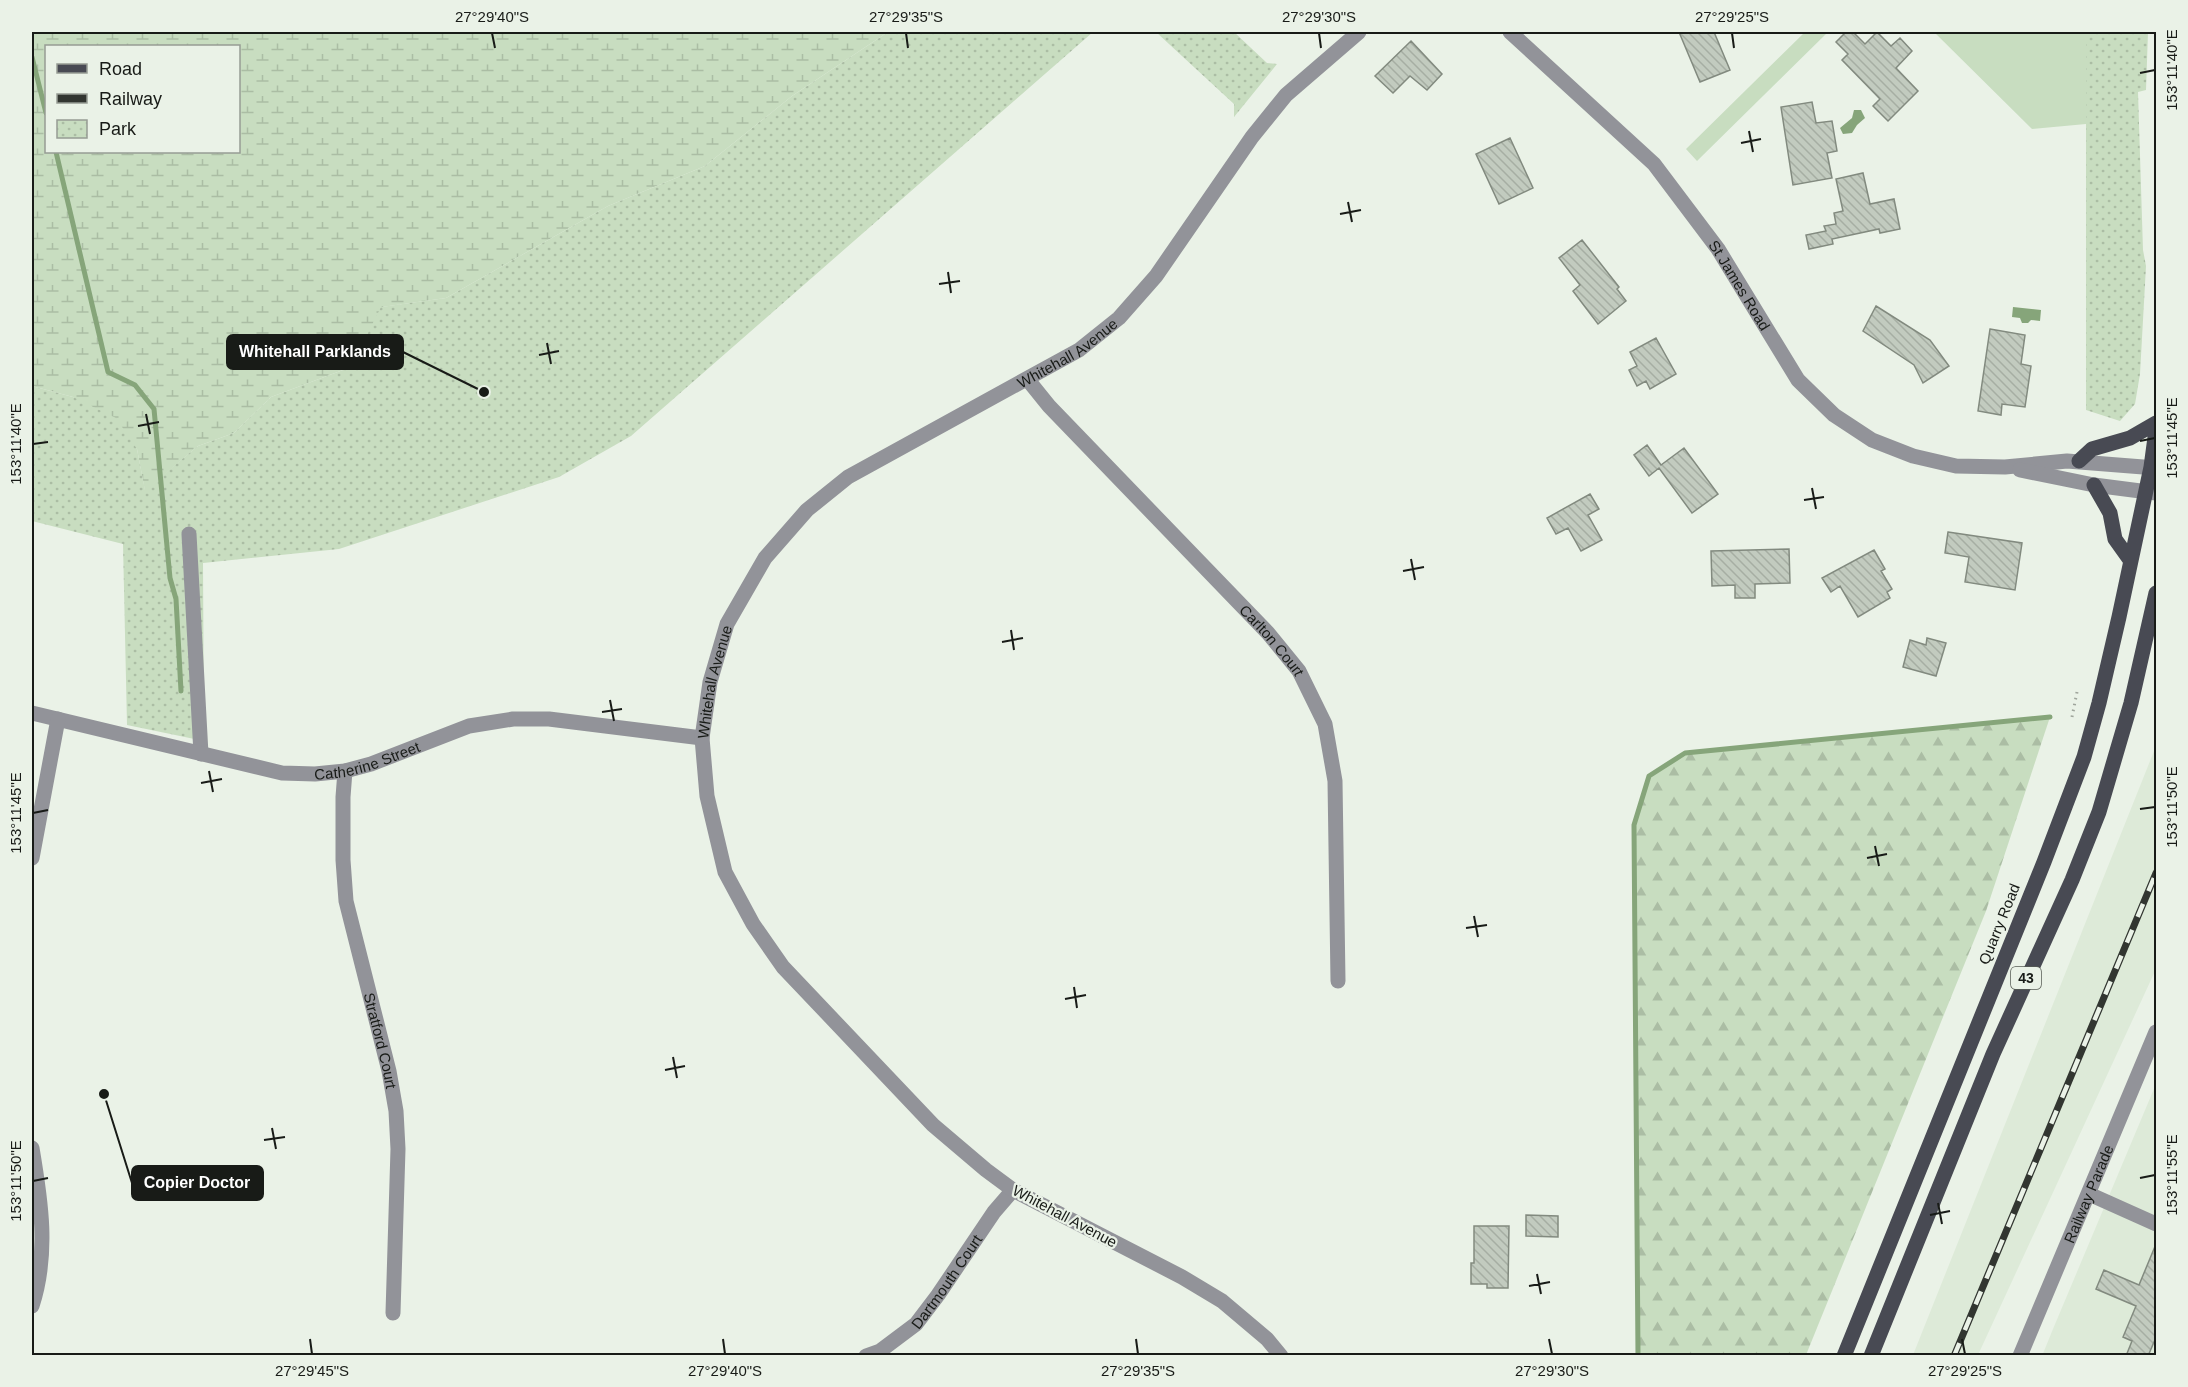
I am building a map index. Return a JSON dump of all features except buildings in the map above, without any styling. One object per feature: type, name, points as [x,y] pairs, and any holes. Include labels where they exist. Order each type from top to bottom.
[{"type":"main road","points":[[2079,461],[2092,449],[2130,438],[2157,423]]},
{"type":"main road","name":"43","points":[[2151,493],[2157,430]]},
{"type":"main road","points":[[2094,485],[2110,513],[2115,539],[2130,560]]},
{"type":"main road","name":"Quarry Road","points":[[1844,1356],[2064,811],[2084,756],[2099,703],[2130,560],[2151,493]]},
{"type":"main road","name":"43","points":[[1871,1356],[1993,1054],[2072,880],[2099,812],[2131,703],[2157,593]]},
{"type":"street","name":"Whitehall Avenue","points":[[1281,1356],[1268,1339],[1222,1301],[1182,1277],[1012,1190],[960,1150],[933,1125],[783,967],[753,924],[725,872],[707,796],[702,738],[710,681],[727,624],[765,558],[807,510],[848,477],[1028,380],[1079,350],[1119,318],[1156,276],[1252,137],[1286,95],[1359,32]]},
{"type":"street","name":"St James Road","points":[[1510,32],[1654,164],[1718,249],[1798,380],[1834,415],[1872,440],[1913,456],[1956,466],[2005,467],[2079,461],[2154,468]]},
{"type":"street","name":"Carlton Court","points":[[1028,380],[1049,406],[1268,633],[1299,671],[1325,723],[1335,781],[1338,981]]},
{"type":"street","name":"St James Road","points":[[2005,467],[2094,485],[2151,493]]},
{"type":"street","points":[[189,534],[201,754]]},
{"type":"street","name":"Catherine Street","points":[[32,713],[282,773],[315,774],[345,771],[371,764],[469,726],[513,719],[549,719],[702,738]]},
{"type":"street","points":[[32,858],[58,719]]},
{"type":"street","name":"Stratford Court","points":[[345,771],[343,860],[346,901],[389,1071],[396,1110],[398,1149],[393,1313]]},
{"type":"street","name":"Railway Parade","points":[[2020,1356],[2157,1032]]},
{"type":"street","points":[[32,1148],[43,1237],[39,1283],[32,1306]]},
{"type":"street","name":"Dartmouth Court","points":[[866,1356],[880,1351],[916,1324],[994,1212],[1012,1190]]},
{"type":"street","points":[[2089,1194],[2157,1224]]},
{"type":"path","points":[[2072,717],[2077,692]]},
{"type":"shaded area","points":[[1854,110],[1861,110],[1865,118],[1852,133],[1843,134],[1840,128],[1852,118]]},
{"type":"shaded area","points":[[2013,307],[2041,310],[2040,321],[2031,320],[2028,323],[2022,323],[2020,318],[2012,317]]},
{"type":"shaded area","points":[[2156,746],[2156,969],[1978,1355],[1913,1355]]},
{"type":"shaded area","points":[[2156,1084],[2156,1355],[2042,1356],[2053,1329]]},
{"type":"green space","points":[[32,32],[888,32],[792,96],[705,166],[608,206],[446,298],[382,307],[351,367],[271,397],[234,433],[198,446],[145,491],[137,449],[73,397],[32,386]]},
{"type":"green space","points":[[888,32],[1093,32],[631,436],[559,477],[339,549],[203,563],[204,741],[127,725],[123,544],[32,521],[32,386],[73,397],[116,418],[137,449],[145,490],[198,446],[234,433],[271,397],[351,367],[381,307],[446,298],[608,206],[705,166],[792,96]]},
{"type":"green space","points":[[1156,32],[1234,32],[1267,63],[1277,64],[1234,117],[1234,104]]},
{"type":"green space","points":[[1805,32],[1828,32],[1697,161],[1686,149]]},
{"type":"green space","points":[[1934,32],[2086,32],[2086,124],[2032,129]]},
{"type":"green space","points":[[2086,32],[2148,32],[2146,90],[2138,92],[2143,250],[2146,266],[2140,374],[2135,404],[2120,421],[2086,410]]},
{"type":"green space","points":[[2050,717],[1986,911],[1806,1355],[1638,1355],[1634,825],[1649,776],[1685,753]]},
{"type":"waterway","points":[[32,57],[45,109]]},
{"type":"waterway","points":[[56,153],[108,372],[135,385],[154,409],[170,578],[176,599],[181,691]]},
{"type":"waterway","points":[[1638,1356],[1634,825],[1649,776],[1685,753],[2050,717]]},
{"type":"railway","points":[[1954,1356],[2156,873]]},
{"type":"place","name":"Whitehall Parklands","points":[[484,392]]},
{"type":"place","name":"Copier Doctor","points":[[104,1094]]}]
